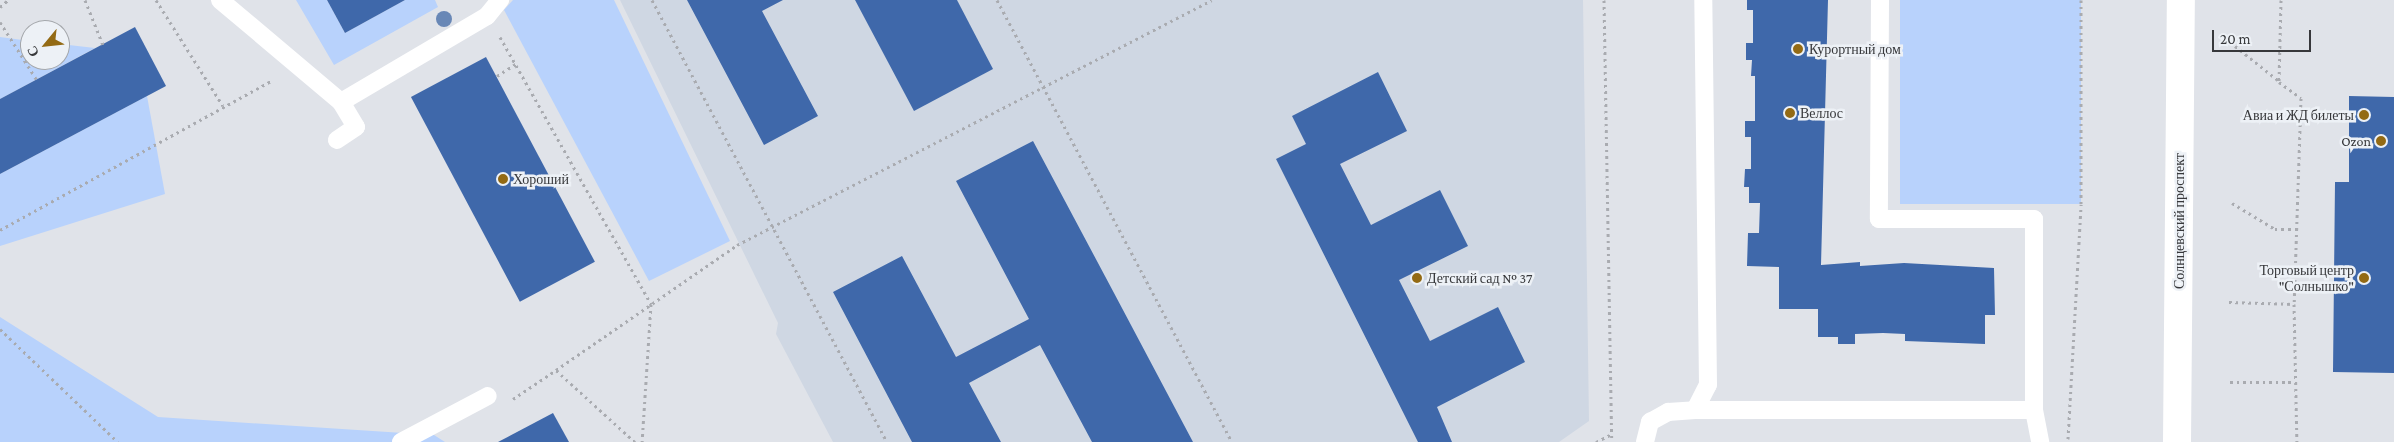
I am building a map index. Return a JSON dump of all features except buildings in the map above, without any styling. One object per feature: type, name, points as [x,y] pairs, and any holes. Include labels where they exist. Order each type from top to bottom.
[{"type":"street","name":"Солнцевский проспект","points":[[2177,442],[2181,0]]},
{"type":"lane","points":[[220,0],[341,102],[356,127],[337,140]]},
{"type":"lane","points":[[341,102],[487,16],[500,0]]},
{"type":"lane","points":[[1695,410],[1708,385],[1704,0]]},
{"type":"lane","points":[[1880,0],[1879,219],[2034,219],[2034,410],[2040,442]]},
{"type":"lane","points":[[401,442],[488,396]]},
{"type":"lane","points":[[1645,442],[1650,422],[1668,412],[1695,410],[2034,410]]},
{"type":"path","points":[[0,7],[8,0]]},
{"type":"path","points":[[85,0],[103,44]]},
{"type":"path","points":[[156,0],[223,106]]},
{"type":"path","points":[[652,0],[887,442]]},
{"type":"path","points":[[998,0],[1232,442]]},
{"type":"path","points":[[488,396],[506,403],[737,244],[1212,0]]},
{"type":"path","points":[[1604,0],[1612,442]]},
{"type":"path","points":[[2068,442],[2082,204],[2081,0]]},
{"type":"path","points":[[2279,82],[2281,0]]},
{"type":"path","points":[[487,16],[517,63],[651,304],[642,442]]},
{"type":"path","points":[[0,22],[37,80]]},
{"type":"path","points":[[2235,46],[2301,98],[2293,382],[2297,442]]},
{"type":"path","points":[[497,76],[517,63]]},
{"type":"path","points":[[0,230],[282,75]]},
{"type":"path","points":[[2232,203],[2276,228],[2297,229]]},
{"type":"path","points":[[2230,302],[2294,304]]},
{"type":"path","points":[[0,329],[118,442]]},
{"type":"path","points":[[556,370],[635,442]]},
{"type":"path","points":[[2230,382],[2293,382]]},
{"type":"path","points":[[1596,442],[1612,434]]},
{"type":"shaded area","points":[[296,0],[327,0],[345,33],[405,0],[435,0],[438,7],[334,65]]},
{"type":"shaded area","points":[[513,0],[614,0],[730,241],[649,281],[504,10]]},
{"type":"shaded area","points":[[620,0],[1583,0],[1589,421],[1559,442],[833,442],[776,334],[778,323]]},
{"type":"shaded area","points":[[1900,0],[2081,0],[2081,204],[1900,204]]},
{"type":"shaded area","points":[[0,37],[20,40],[20,70],[54,70],[0,99]]},
{"type":"shaded area","points":[[70,45],[95,48],[70,61]]},
{"type":"shaded area","points":[[147,96],[165,194],[0,246],[0,174]]},
{"type":"shaded area","points":[[0,317],[158,417],[434,435],[445,442],[0,442]]},
{"type":"place","name":"Курортный дом","points":[[1798,49]]},
{"type":"place","name":"Веллос","points":[[1790,113]]},
{"type":"place","name":"Авиа и ЖД билеты","points":[[2364,115]]},
{"type":"place","name":"Ozon","points":[[2381,141]]},
{"type":"place","name":"Хороший","points":[[503,179]]},
{"type":"place","name":"Детский сад № 37","points":[[1417,278]]},
{"type":"place","name":"Торговый центр \"Солнышко\"","points":[[2364,278]]}]
